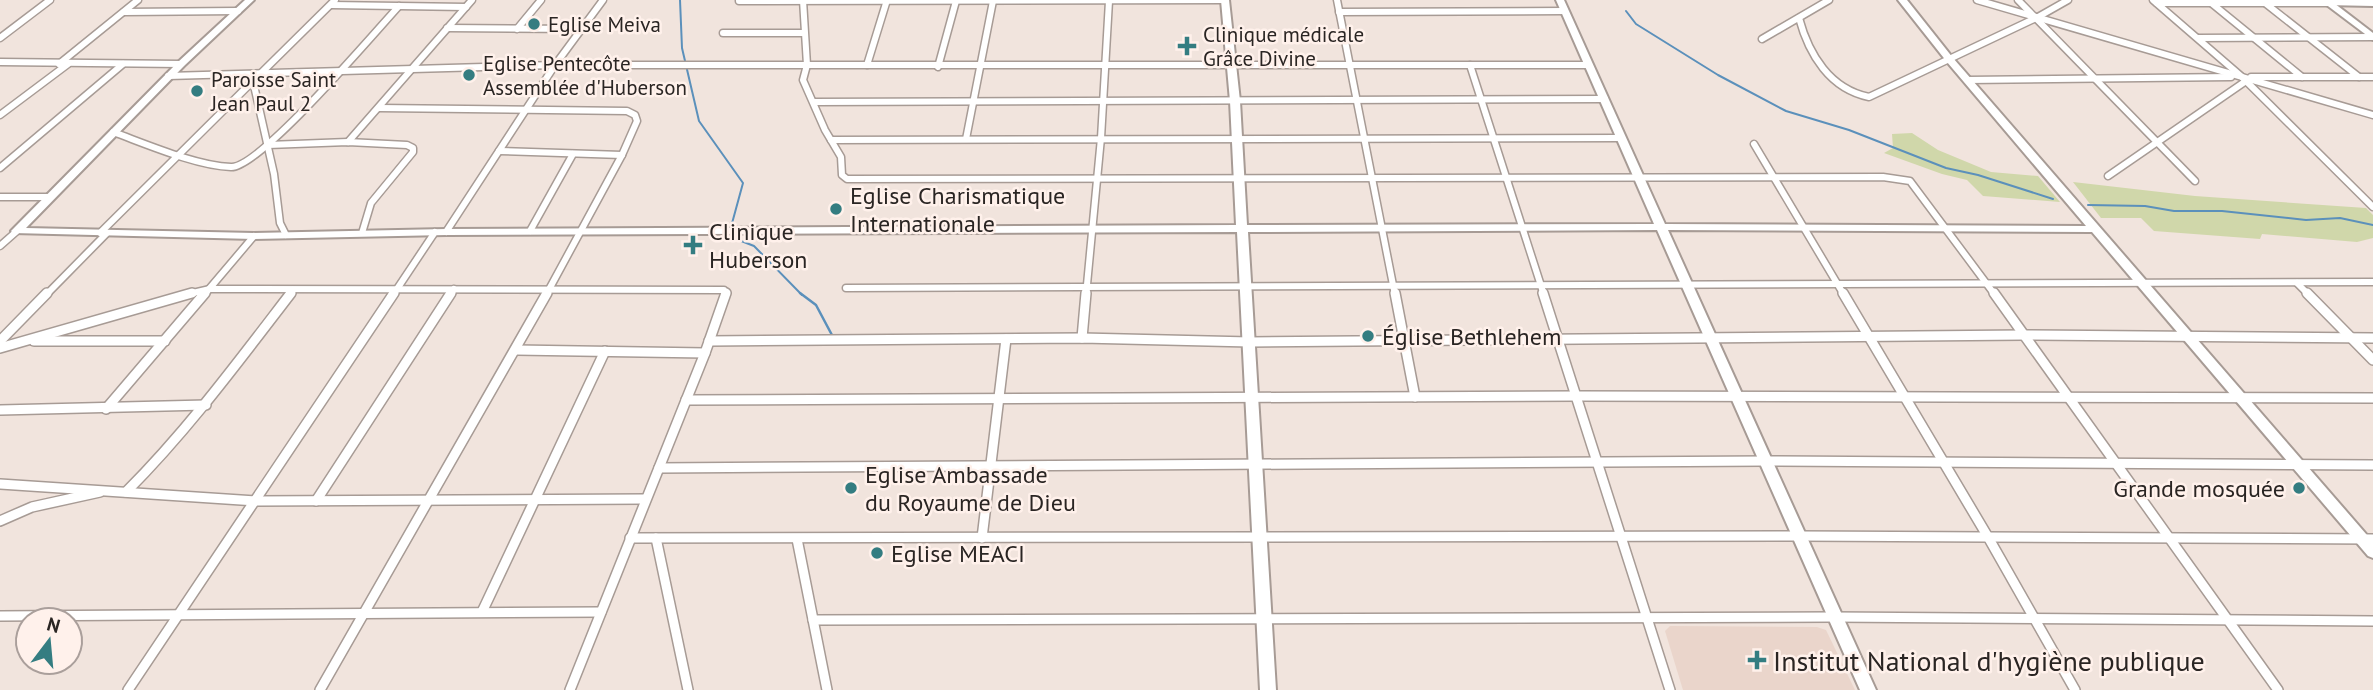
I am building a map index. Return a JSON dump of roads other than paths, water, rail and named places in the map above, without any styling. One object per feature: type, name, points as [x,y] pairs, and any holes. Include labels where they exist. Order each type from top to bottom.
[{"type":"street","points":[[0,38],[50,0]]},
{"type":"street","points":[[58,64],[138,0]]},
{"type":"street","points":[[0,246],[18,231],[48,197],[181,64],[250,0]]},
{"type":"street","points":[[348,142],[472,0]]},
{"type":"street","points":[[517,29],[541,0]]},
{"type":"street","points":[[128,690],[397,290],[499,151],[555,65],[603,0]]},
{"type":"street","points":[[803,0],[807,65],[803,80],[843,162],[842,175],[847,179],[1884,177],[1910,181],[1947,228],[2278,690]]},
{"type":"street","points":[[739,1],[1225,0],[1235,101],[1268,690]]},
{"type":"street","points":[[1337,0],[1415,397]]},
{"type":"street","points":[[1762,38],[1829,0]]},
{"type":"street","points":[[1902,0],[1950,60],[2144,282],[2297,464],[2368,539],[2373,552]]},
{"type":"street","points":[[1977,0],[2373,115]]},
{"type":"street","points":[[2018,0],[2194,181]]},
{"type":"street","points":[[1799,18],[1808,42],[1829,78],[1845,90],[1862,96],[1875,95],[2038,18],[2068,0]]},
{"type":"street","points":[[867,65],[887,1]]},
{"type":"street","points":[[938,67],[956,1]]},
{"type":"street","points":[[967,139],[993,1]]},
{"type":"street","points":[[1082,338],[1101,138],[1109,1]]},
{"type":"street","points":[[2155,1],[2373,3]]},
{"type":"street","points":[[2155,1],[2244,79],[2373,207]]},
{"type":"street","points":[[2210,1],[2302,77]]},
{"type":"street","points":[[2262,1],[2359,77]]},
{"type":"street","points":[[2326,1],[2373,37]]},
{"type":"street","points":[[0,341],[177,155],[333,2],[466,7]]},
{"type":"street","points":[[1339,12],[1563,5],[1800,536],[1833,617],[1868,690]]},
{"type":"street","points":[[113,132],[177,155],[236,169],[268,145],[399,6]]},
{"type":"street","points":[[124,12],[238,10]]},
{"type":"street","points":[[447,29],[581,29]]},
{"type":"street","points":[[723,33],[803,33]]},
{"type":"street","points":[[2198,38],[2373,37]]},
{"type":"street","points":[[1,63],[181,64]]},
{"type":"street","points":[[0,115],[68,64]]},
{"type":"street","points":[[0,168],[123,64]]},
{"type":"street","points":[[169,76],[341,67],[413,69],[555,65],[1589,65]]},
{"type":"street","points":[[1470,65],[1504,179],[1577,396],[1670,690]]},
{"type":"street","points":[[1968,80],[2373,77]]},
{"type":"street","points":[[2108,176],[2244,79]]},
{"type":"street","points":[[253,81],[274,174],[278,212],[286,235]]},
{"type":"street","points":[[815,102],[1605,99]]},
{"type":"street","points":[[320,690],[516,350],[622,155],[637,121],[635,115],[628,111],[379,108]]},
{"type":"street","points":[[831,140],[1622,138]]},
{"type":"street","points":[[268,145],[348,142],[407,145],[413,148],[371,202],[362,233]]},
{"type":"street","points":[[1754,144],[1989,537],[2075,690]]},
{"type":"street","points":[[499,151],[622,155]]},
{"type":"street","points":[[530,231],[573,153]]},
{"type":"street","points":[[0,197],[48,197]]},
{"type":"street","points":[[18,231],[254,236],[530,231],[1242,228],[2096,229]]},
{"type":"street","points":[[106,409],[254,236]]},
{"type":"street","points":[[846,288],[1839,284],[1985,281],[2373,282]]},
{"type":"street","points":[[2297,283],[2373,360]]},
{"type":"street","points":[[0,348],[170,298],[210,289],[724,290],[726,293],[705,353],[570,690]]},
{"type":"street","points":[[316,501],[454,289]]},
{"type":"street","points":[[126,492],[166,452],[206,405],[293,290]]},
{"type":"street","points":[[709,341],[1082,338],[1250,342],[2024,335],[2373,338]]},
{"type":"street","points":[[982,538],[1006,339]]},
{"type":"street","points":[[24,341],[165,341]]},
{"type":"street","points":[[516,350],[705,353]]},
{"type":"street","points":[[482,612],[605,351]]},
{"type":"street","points":[[686,400],[1577,396],[2373,398]]},
{"type":"street","points":[[0,410],[206,405]]},
{"type":"street","points":[[659,468],[1766,461],[2373,465]]},
{"type":"street","points":[[0,484],[106,490],[189,499],[256,501],[645,499]]},
{"type":"street","points":[[0,521],[16,511],[64,503],[106,490]]},
{"type":"street","points":[[630,538],[797,540],[1800,536],[2368,539]]},
{"type":"street","points":[[656,538],[688,690]]},
{"type":"street","points":[[797,540],[827,690]]},
{"type":"street","points":[[0,616],[178,617],[601,612]]},
{"type":"street","points":[[813,620],[1265,621],[1833,617],[2373,621]]},
{"type":"waterway","points":[[680,0],[682,48],[699,121],[743,183],[731,227]]},
{"type":"waterway","points":[[1626,11],[1636,24],[1718,75],[1786,111],[1849,130],[1946,168],[1978,175],[2053,199]]},
{"type":"waterway","points":[[2088,205],[2145,206],[2174,211],[2222,211],[2306,220],[2340,218],[2373,225]]},
{"type":"waterway","points":[[731,237],[754,246],[800,293]]},
{"type":"waterway","points":[[800,293],[816,305],[833,337]]},
{"type":"place","name":"Eglise Meiva","points":[[534,24]]},
{"type":"place","name":"Clinique médicale Grâce Divine","points":[[1187,46]]},
{"type":"place","name":"Eglise Pentecôte Assemblée d'Huberson","points":[[469,75]]},
{"type":"place","name":"Paroisse Saint Jean Paul 2","points":[[197,91]]},
{"type":"place","name":"Eglise Charismatique Internationale","points":[[836,209]]},
{"type":"place","name":"Clinique Huberson","points":[[693,245]]},
{"type":"place","name":"Église Bethlehem","points":[[1368,336]]},
{"type":"place","name":"Eglise Ambassade du Royaume de Dieu","points":[[851,488]]},
{"type":"place","name":"Grande mosquée","points":[[2299,488]]},
{"type":"place","name":"Eglise MEACI","points":[[877,553]]},
{"type":"place","name":"Institut National d'hygiène publique","points":[[1757,660]]}]
